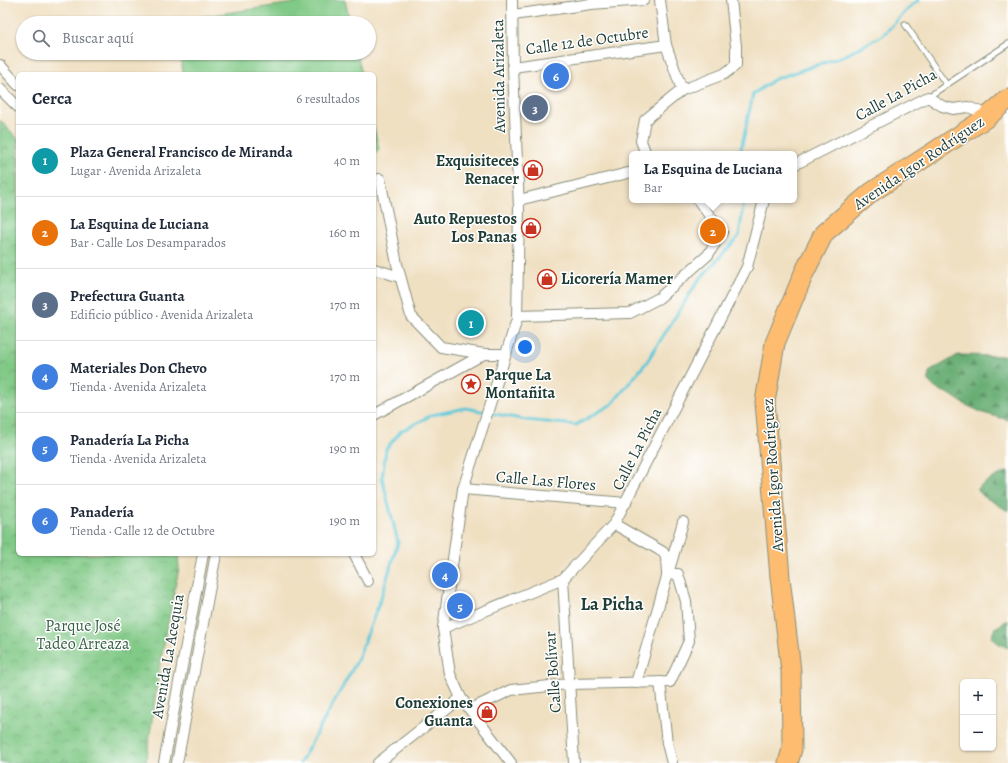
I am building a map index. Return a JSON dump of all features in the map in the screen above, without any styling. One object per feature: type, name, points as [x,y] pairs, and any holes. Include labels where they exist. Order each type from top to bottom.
[{"type":"highway","name":"Avenida Igor Rodríguez","points":[[788,763],[792,749],[791,671],[780,577],[765,402],[775,343],[804,273],[824,233],[872,192],[986,118],[1008,99]]},
{"type":"street","name":"Avenida Arizaleta","points":[[463,489],[496,388],[517,316],[518,200],[512,0]]},
{"type":"street","points":[[513,15],[591,2],[644,0]]},
{"type":"street","points":[[660,0],[666,45],[682,90]]},
{"type":"street","points":[[645,151],[641,141],[645,120],[682,90],[724,74],[736,65],[736,46],[731,0]]},
{"type":"street","name":"Calle 12 de Octubre","points":[[513,67],[666,45]]},
{"type":"street","points":[[0,65],[16,82]]},
{"type":"street","points":[[0,89],[16,105]]},
{"type":"street","points":[[928,97],[942,106],[953,109],[968,107],[984,113],[986,118]]},
{"type":"street","name":"Calle La Picha","points":[[797,163],[928,97]]},
{"type":"street","points":[[518,200],[629,173]]},
{"type":"street","points":[[376,180],[380,179],[400,277],[411,316],[440,347],[484,354],[506,354]]},
{"type":"street","points":[[517,316],[630,312],[658,298],[708,255],[722,232],[700,203]]},
{"type":"street","name":"Calle La Picha","points":[[443,628],[563,579],[614,524],[747,267],[763,203]]},
{"type":"street","points":[[376,270],[400,277]]},
{"type":"street","points":[[376,414],[484,354]]},
{"type":"street","points":[[463,489],[443,628],[450,674],[461,698],[471,709],[511,763]]},
{"type":"street","name":"Calle Las Flores","points":[[463,489],[626,503]]},
{"type":"street","points":[[636,683],[683,522]]},
{"type":"street","points":[[614,524],[663,552],[666,557],[667,574]]},
{"type":"street","name":"Avenida La Acequia","points":[[164,763],[202,556]]},
{"type":"street","name":"Avenida La Acequia","points":[[178,763],[216,556]]},
{"type":"street","points":[[355,556],[368,581]]},
{"type":"street","points":[[471,709],[511,690],[569,684],[670,682],[689,641],[686,601],[678,574],[667,574]]},
{"type":"street","name":"Calle Bolívar","points":[[563,579],[574,763]]},
{"type":"street","points":[[660,682],[667,743],[672,763]]},
{"type":"street","points":[[378,763],[461,698]]},
{"type":"lane","points":[[905,24],[946,84]]},
{"type":"lane","name":"Calle La Picha","points":[[928,97],[1008,44]]},
{"type":"green space","points":[[314,0],[345,0],[348,16],[206,16]]},
{"type":"green space","points":[[181,60],[359,60],[362,72],[183,72]]},
{"type":"green space","name":"Parque José Tadeo Arreaza","points":[[0,120],[16,137],[16,556],[178,556],[179,568],[160,663],[146,763],[0,763]]},
{"type":"green space","points":[[376,136],[379,149],[376,153]]},
{"type":"green space","points":[[958,355],[1008,356],[1008,420],[983,413],[966,405],[951,395],[935,388],[928,381],[929,372]]},
{"type":"green space","points":[[1008,471],[1008,511],[983,496],[977,489],[988,481]]},
{"type":"green space","points":[[1008,620],[1008,648],[998,643],[991,637],[995,628]]},
{"type":"waterway","points":[[741,151],[753,94],[775,79],[844,56],[883,35],[912,5],[919,0]]},
{"type":"waterway","points":[[300,763],[357,661],[381,598],[398,542],[382,478],[386,449],[401,431],[432,415],[466,408],[526,420],[576,425],[612,404],[646,363],[698,281],[739,236],[744,203]]},
{"type":"place","name":"Panadería","points":[[556,76]]},
{"type":"place","name":"Prefectura Guanta","points":[[535,108]]},
{"type":"place","name":"Exquisiteces Renacer","points":[[533,170]]},
{"type":"place","name":"Auto Repuestos Los Panas","points":[[531,228]]},
{"type":"place","name":"La Esquina de Luciana","points":[[713,231]]},
{"type":"place","name":"Licorería Mamer","points":[[547,279]]},
{"type":"place","name":"Plaza General Francisco de Miranda","points":[[471,323]]},
{"type":"place","name":"Parque La Montañita","points":[[471,384]]},
{"type":"place","name":"Materiales Don Chevo","points":[[445,575]]},
{"type":"place","name":"Panadería La Picha","points":[[460,606]]},
{"type":"place","name":"Conexiones Guanta","points":[[487,712]]},
{"type":"district","name":"La Picha","points":[[612,604]]}]
